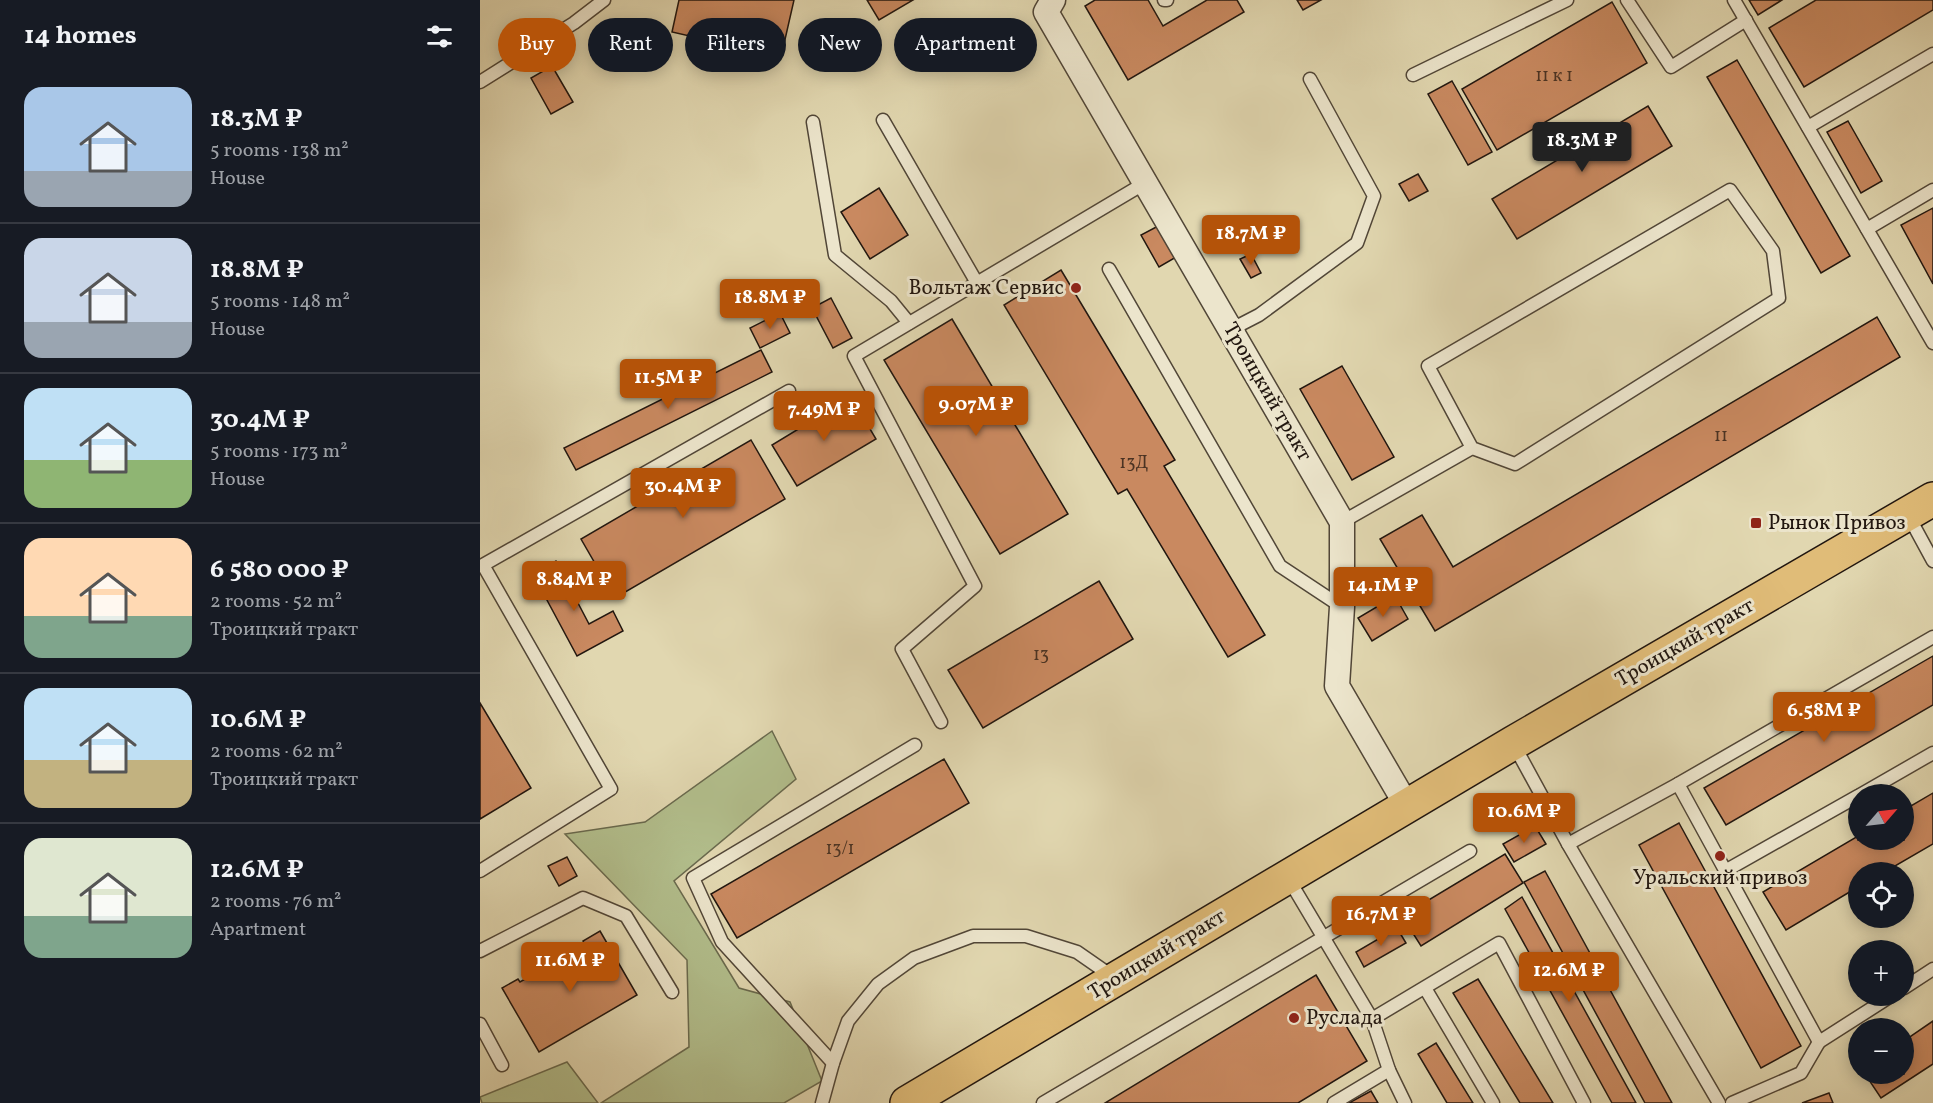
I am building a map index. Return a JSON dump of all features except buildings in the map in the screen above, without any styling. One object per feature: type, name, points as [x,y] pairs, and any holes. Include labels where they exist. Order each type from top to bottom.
[{"type":"main road","name":"Троицкий тракт","points":[[907,1103],[1513,743],[1920,506]]},
{"type":"street","name":"Троицкий тракт","points":[[1053,0],[1046,12],[1342,522]]},
{"type":"street","points":[[1342,522],[1342,607],[1337,686],[1407,806]]},
{"type":"lane","points":[[480,82],[574,22],[604,0]]},
{"type":"lane","points":[[1413,75],[1567,0]]},
{"type":"lane","points":[[1627,0],[1671,67],[1746,21]]},
{"type":"lane","points":[[1734,0],[1933,343]]},
{"type":"lane","points":[[1808,127],[1933,54]]},
{"type":"lane","points":[[1230,330],[1259,315],[1357,243],[1374,196],[1310,79]]},
{"type":"lane","points":[[883,120],[977,283]]},
{"type":"lane","points":[[813,122],[835,255],[891,301],[909,323]]},
{"type":"lane","points":[[941,722],[902,649],[975,586],[854,356],[1145,183]]},
{"type":"lane","points":[[1730,190],[1773,251],[1779,298],[1515,464],[1472,447],[1428,366],[1730,190]]},
{"type":"lane","points":[[1868,229],[1933,190]]},
{"type":"lane","points":[[1110,269],[1280,566],[1342,607]]},
{"type":"lane","points":[[480,871],[611,789],[483,565],[789,391]]},
{"type":"lane","points":[[1342,522],[1472,447]]},
{"type":"lane","points":[[1920,506],[1933,561]]},
{"type":"lane","points":[[1568,844],[1678,784],[1933,637]]},
{"type":"lane","points":[[1513,743],[1568,844],[1719,1103]]},
{"type":"lane","points":[[833,1063],[722,942],[693,878],[915,745]]},
{"type":"lane","points":[[1878,784],[1933,753]]},
{"type":"lane","points":[[1678,784],[1819,1042]]},
{"type":"lane","points":[[1725,871],[1848,801]]},
{"type":"lane","points":[[1043,1103],[1470,851]]},
{"type":"lane","points":[[1288,877],[1372,1019],[1389,1070],[1405,1103]]},
{"type":"lane","points":[[480,951],[583,898],[626,916],[672,992]]},
{"type":"lane","points":[[822,1103],[848,1021],[878,984],[914,957],[973,936],[1026,936],[1077,952],[1117,979]]},
{"type":"lane","points":[[1372,1019],[1499,943],[1584,1103]]},
{"type":"lane","points":[[1914,981],[1933,969]]},
{"type":"lane","points":[[1425,988],[1493,1103]]},
{"type":"lane","points":[[1731,1103],[1801,1073],[1819,1042],[1875,1006]]},
{"type":"lane","points":[[480,1023],[502,1065]]},
{"type":"lane","points":[[1334,1103],[1389,1070]]},
{"type":"green space","points":[[772,731],[796,779],[674,881],[739,988],[790,1002],[822,1081],[784,1103],[601,1103],[689,1047],[687,960],[565,834],[645,822]]},
{"type":"green space","points":[[567,1062],[598,1103],[482,1103],[480,1097]]},
{"type":"place","name":"Вольтаж Сервис","points":[[1076,288]]},
{"type":"place","name":"Рынок Привоз","points":[[1756,523]]},
{"type":"place","name":"Уральский привоз","points":[[1720,856]]},
{"type":"place","name":"Руслада","points":[[1294,1018]]}]
